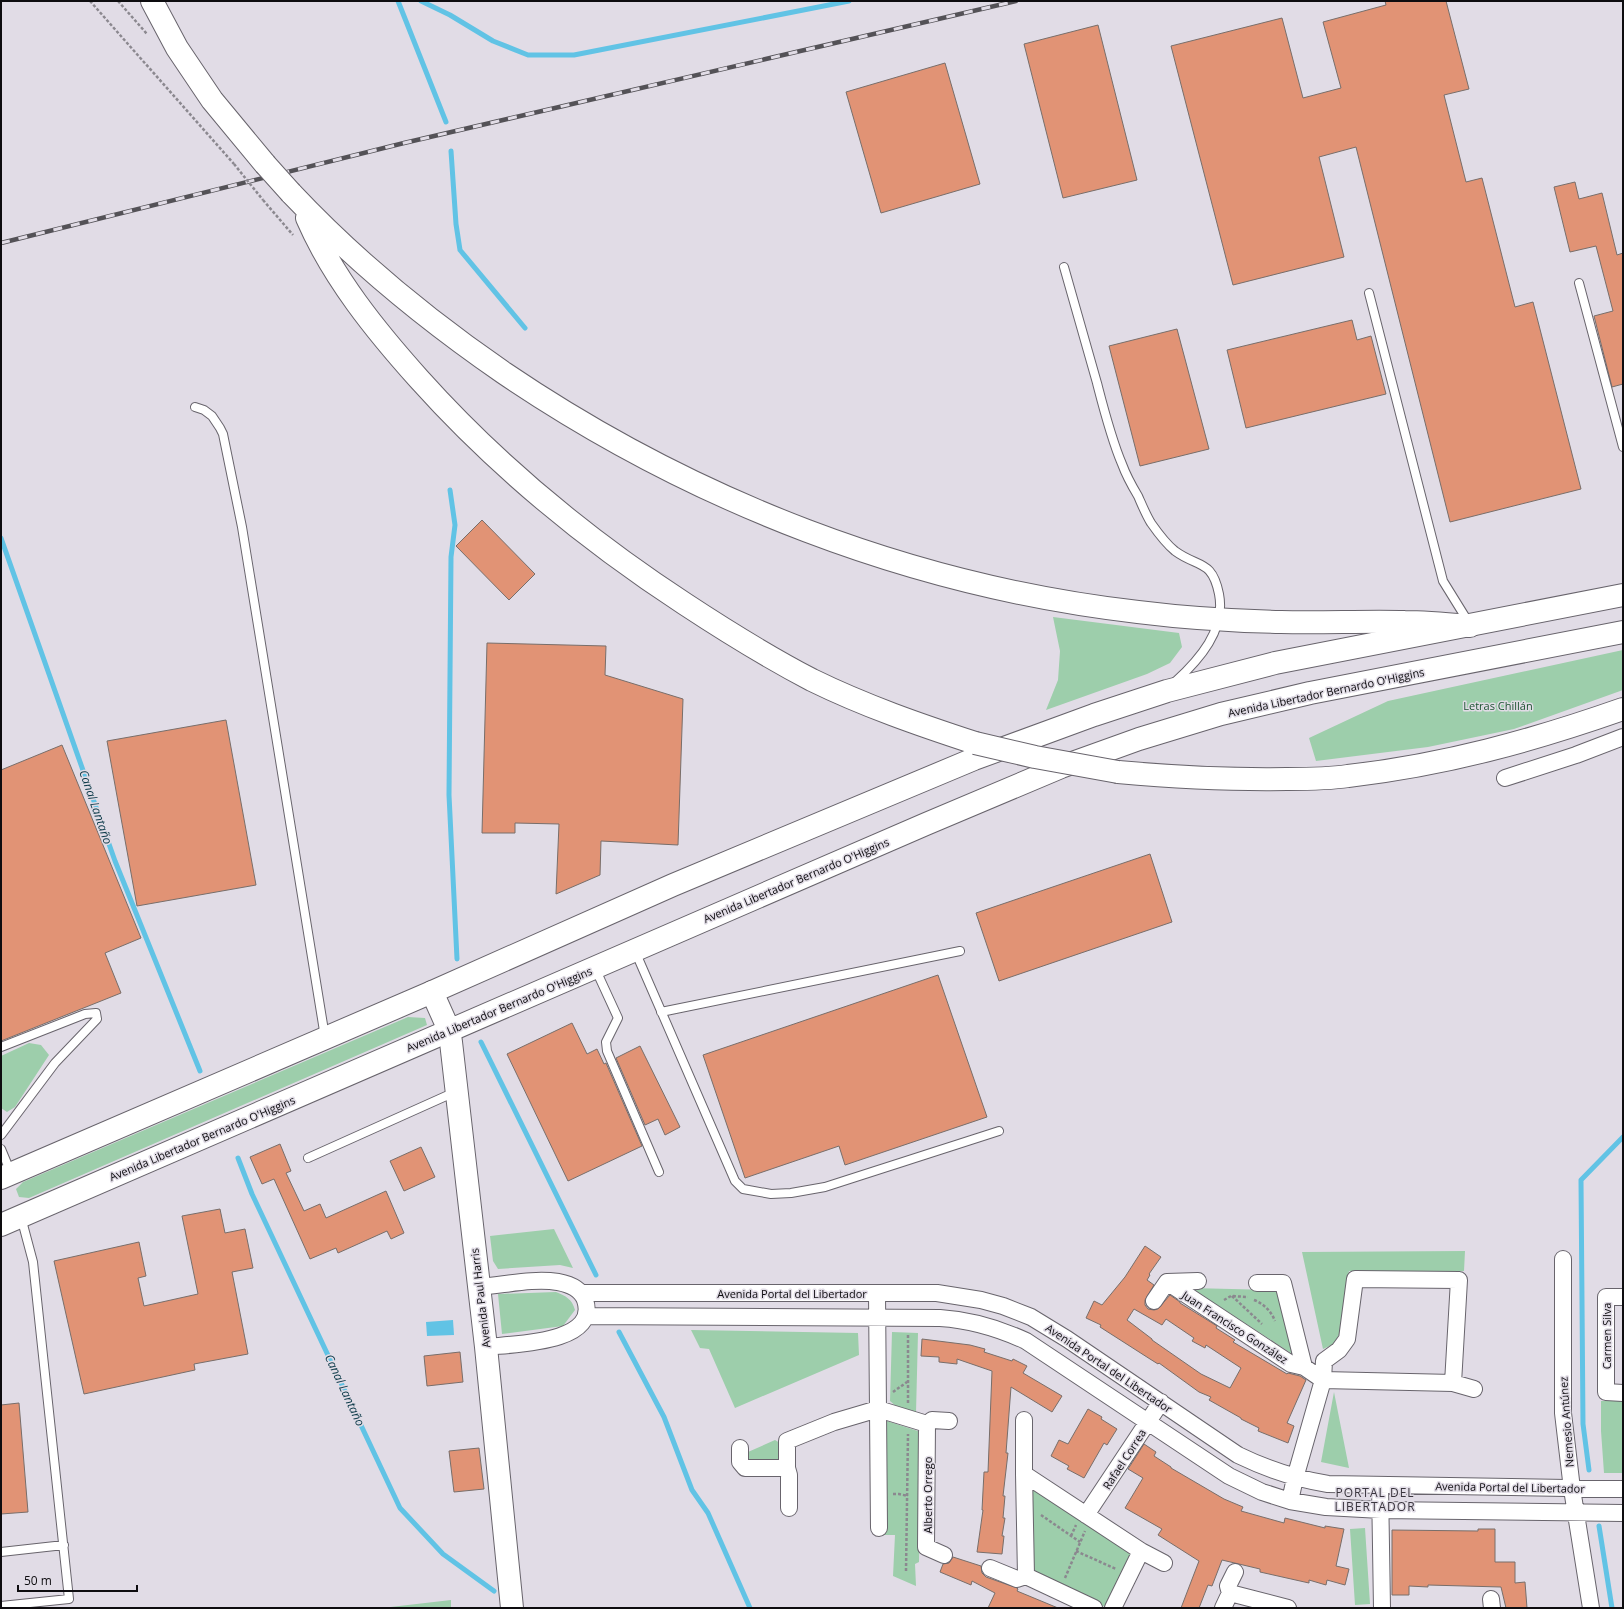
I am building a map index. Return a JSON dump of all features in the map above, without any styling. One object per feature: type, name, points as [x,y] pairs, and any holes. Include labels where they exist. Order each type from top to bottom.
[{"type":"main road","points":[[152,1],[177,48],[212,100],[295,198],[323,227],[376,276],[441,328],[570,416],[646,459],[695,484],[826,538],[934,573],[989,587],[1086,605],[1135,612],[1219,620],[1286,622],[1406,622],[1470,626]]},
{"type":"main road","points":[[295,198],[335,270],[370,319],[403,360],[469,432],[540,497],[581,531],[660,588],[761,652],[813,680],[854,699],[902,718],[975,743],[1035,757],[1118,772],[1170,777],[1276,779],[1346,777],[1471,756],[1552,733],[1623,709]]},
{"type":"main road","points":[[6,1176],[432,992],[652,894],[974,759],[1088,717],[1166,691],[1283,661],[1623,596]]},
{"type":"main road","name":"Avenida Libertador Bernardo O'Higgins","points":[[1,1225],[988,797],[1061,767],[1139,739],[1258,704],[1623,632]]},
{"type":"main road","name":"Avenida Paul Harris","points":[[432,992],[449,1030],[486,1347],[512,1608]]},
{"type":"street","points":[[1505,778],[1576,755],[1623,737]]},
{"type":"street","name":"Nemesio Antúnez","points":[[1563,1259],[1563,1394],[1566,1440],[1572,1489],[1591,1608]]},
{"type":"street","points":[[1290,1501],[1295,1478],[1323,1380],[1324,1361],[1339,1350],[1347,1339],[1355,1279],[1459,1280],[1453,1383]]},
{"type":"street","name":"Avenida Portal del Libertador","points":[[479,1287],[544,1281],[560,1282],[571,1286],[582,1293],[937,1293],[959,1296],[1003,1306],[1031,1317],[1067,1339],[1238,1454],[1276,1472],[1295,1478],[1328,1484],[1623,1489]]},
{"type":"street","points":[[1154,1301],[1167,1282]]},
{"type":"street","name":"Juan Francisco González","points":[[1167,1282],[1198,1282]]},
{"type":"street","name":"Juan Francisco González","points":[[1167,1282],[1291,1364],[1304,1367],[1323,1380]]},
{"type":"street","name":"Juan Francisco González","points":[[1257,1283],[1283,1283],[1304,1367]]},
{"type":"street","points":[[486,1347],[549,1340],[569,1333],[580,1326],[586,1316],[587,1305],[582,1293]]},
{"type":"street","points":[[877,1293],[879,1528]]},
{"type":"street","name":"Carmen Silva","points":[[1623,1297],[1606,1297],[1606,1392],[1623,1393]]},
{"type":"street","name":"Avenida Portal del Libertador","points":[[586,1316],[954,1319],[1007,1332],[1026,1341],[1229,1476],[1262,1492],[1290,1501],[1326,1507],[1381,1510],[1623,1513]]},
{"type":"street","points":[[1323,1380],[1453,1383],[1474,1389]]},
{"type":"street","name":"Rafael Correa","points":[[1088,1516],[1161,1402]]},
{"type":"street","points":[[789,1508],[787,1441],[834,1422],[878,1409],[927,1424],[932,1420],[949,1421]]},
{"type":"street","points":[[1024,1420],[1026,1576]]},
{"type":"street","name":"Alberto Orrego","points":[[927,1424],[926,1547],[944,1555]]},
{"type":"street","points":[[740,1448],[740,1462],[745,1468],[787,1468]]},
{"type":"street","points":[[1024,1474],[1141,1551],[1164,1563]]},
{"type":"street","points":[[1380,1485],[1382,1608]]},
{"type":"street","points":[[1113,1608],[1141,1551]]},
{"type":"street","points":[[990,1568],[1017,1579],[1026,1576],[1094,1608]]},
{"type":"street","points":[[1224,1608],[1230,1594],[1228,1586],[1235,1572]]},
{"type":"street","points":[[1230,1594],[1288,1608]]},
{"type":"lane","points":[[1064,267],[1111,436],[1122,464],[1150,522],[1162,539],[1190,560],[1203,564],[1210,570],[1219,596],[1219,620],[1202,654],[1166,691]]},
{"type":"lane","points":[[1579,283],[1623,447]]},
{"type":"lane","points":[[1369,293],[1443,581],[1470,626]]},
{"type":"lane","points":[[195,406],[204,410],[216,422],[222,434],[227,454],[242,527],[326,1038]]},
{"type":"lane","points":[[635,950],[735,1181],[743,1188],[771,1194],[791,1193],[825,1187],[999,1131]]},
{"type":"lane","points":[[661,1012],[960,951]]},
{"type":"lane","points":[[594,968],[618,1018],[606,1042],[607,1051],[659,1172]]},
{"type":"lane","points":[[1,1047],[85,1014],[96,1013],[97,1019],[55,1063],[1,1135]]},
{"type":"lane","points":[[308,1158],[456,1092]]},
{"type":"lane","points":[[1,1149],[6,1176]]},
{"type":"lane","points":[[1,1606],[69,1599],[33,1262],[21,1216]]},
{"type":"lane","points":[[1,1552],[64,1545]]},
{"type":"path","points":[[90,1],[234,164],[297,240]]},
{"type":"path","points":[[1213,1313],[1220,1302],[1232,1296],[1248,1297],[1262,1303],[1272,1314],[1277,1328]]},
{"type":"path","points":[[906,1571],[908,1328]]},
{"type":"path","points":[[879,1495],[899,1494],[911,1497],[926,1497]]},
{"type":"path","points":[[1025,1504],[1080,1542]]},
{"type":"path","points":[[1059,1592],[1080,1542],[1088,1516]]},
{"type":"path","points":[[1076,1551],[1129,1575]]},
{"type":"green space","points":[[1053,617],[1179,633],[1182,647],[1170,663],[1147,674],[1046,710],[1058,680],[1060,651]]},
{"type":"green space","name":"Letras Chillán","points":[[1623,650],[1623,690],[1514,729],[1428,747],[1316,761],[1309,738],[1388,701]]},
{"type":"green space","points":[[408,1017],[425,1018],[427,1025],[29,1198],[19,1197],[16,1189],[23,1182]]},
{"type":"green space","points":[[29,1043],[41,1045],[49,1055],[15,1107],[7,1112],[1,1108],[1,1056]]},
{"type":"green space","points":[[554,1229],[573,1268],[560,1265],[498,1269],[493,1261],[490,1236]]},
{"type":"green space","points":[[1465,1251],[1464,1271],[1349,1271],[1340,1333],[1334,1344],[1323,1349],[1302,1252]]},
{"type":"green space","points":[[1191,1288],[1277,1290],[1297,1357]]},
{"type":"green space","points":[[556,1292],[568,1298],[575,1310],[563,1326],[502,1334],[498,1294]]},
{"type":"green space","points":[[691,1330],[858,1333],[859,1355],[735,1408],[709,1349],[700,1348]]},
{"type":"green space","points":[[892,1332],[918,1333],[916,1413],[898,1408],[890,1401]]},
{"type":"green space","points":[[1334,1392],[1349,1468],[1321,1462]]},
{"type":"green space","points":[[1601,1401],[1623,1401],[1623,1473],[1604,1473],[1601,1431]]},
{"type":"green space","points":[[887,1421],[921,1432],[919,1562],[915,1564],[916,1586],[893,1576],[895,1535],[883,1535]]},
{"type":"green space","points":[[775,1440],[780,1443],[780,1460],[748,1459],[748,1452]]},
{"type":"green space","points":[[1033,1490],[1071,1510],[1132,1552],[1105,1607],[1032,1572]]},
{"type":"green space","points":[[1365,1528],[1370,1604],[1355,1605],[1350,1529]]},
{"type":"green space","points":[[451,1600],[451,1608],[382,1608]]},
{"type":"water","points":[[453,1320],[454,1335],[427,1336],[426,1322]]},
{"type":"building","points":[[1385,1],[1446,1],[1469,89],[1444,95],[1466,182],[1482,178],[1515,307],[1533,302],[1581,489],[1450,522],[1356,147],[1319,157],[1344,257],[1233,285],[1171,46],[1282,18],[1303,98],[1341,88],[1323,22],[1386,5]]},
{"type":"building","points":[[1098,25],[1137,180],[1063,198],[1024,44]]},
{"type":"building","points":[[945,63],[980,184],[881,213],[846,92]]},
{"type":"building","points":[[1575,182],[1579,199],[1602,193],[1617,255],[1623,253],[1623,384],[1612,387],[1594,316],[1613,311],[1596,246],[1570,252],[1554,187]]},
{"type":"building","points":[[1352,320],[1357,340],[1371,336],[1386,394],[1246,428],[1227,350]]},
{"type":"building","points":[[1177,329],[1209,449],[1140,466],[1109,346]]},
{"type":"building","points":[[482,520],[535,574],[509,600],[456,546]]},
{"type":"building","points":[[487,643],[606,646],[605,675],[683,699],[678,845],[601,841],[600,875],[556,894],[559,824],[515,823],[515,833],[482,833]]},
{"type":"building","points":[[226,720],[256,885],[137,906],[107,741]]},
{"type":"building","points":[[62,745],[141,938],[105,953],[121,993],[1,1041],[1,770]]},
{"type":"building","points":[[1150,854],[1172,922],[999,981],[976,913]]},
{"type":"building","points":[[938,975],[987,1117],[845,1165],[839,1146],[745,1178],[703,1055]]},
{"type":"building","points":[[572,1023],[587,1054],[597,1049],[604,1064],[606,1063],[642,1146],[568,1181],[507,1054]]},
{"type":"building","points":[[640,1046],[680,1127],[665,1135],[658,1119],[645,1125],[616,1058]]},
{"type":"building","points":[[280,1144],[291,1171],[286,1173],[304,1211],[320,1204],[326,1218],[386,1191],[404,1233],[391,1239],[387,1231],[338,1253],[336,1248],[310,1259],[274,1179],[262,1184],[250,1157]]},
{"type":"building","points":[[421,1147],[435,1177],[404,1191],[390,1161]]},
{"type":"building","points":[[220,1209],[225,1233],[245,1229],[253,1268],[232,1272],[248,1354],[194,1364],[195,1370],[84,1394],[54,1261],[139,1242],[146,1276],[138,1278],[144,1306],[198,1294],[182,1216]]},
{"type":"building","points":[[1145,1246],[1161,1257],[1149,1274],[1150,1275],[1147,1280],[1154,1285],[1145,1300],[1145,1305],[1148,1309],[1158,1309],[1170,1295],[1217,1326],[1216,1328],[1235,1340],[1233,1342],[1287,1374],[1300,1376],[1306,1380],[1287,1423],[1294,1426],[1288,1443],[1258,1431],[1259,1428],[1209,1400],[1211,1397],[1199,1392],[1159,1363],[1158,1364],[1100,1327],[1101,1325],[1086,1318],[1094,1301],[1102,1305],[1125,1277]],"holes":[[[1134,1309],[1162,1325],[1166,1319],[1194,1338],[1192,1341],[1205,1348],[1206,1345],[1241,1368],[1230,1388],[1201,1374],[1152,1340],[1127,1320]]]},
{"type":"building","points":[[922,1339],[970,1345],[985,1349],[984,1352],[1012,1361],[1013,1359],[1027,1366],[1023,1373],[1062,1396],[1052,1412],[1011,1387],[1006,1453],[1008,1453],[1003,1496],[1005,1496],[1003,1518],[1005,1518],[1002,1536],[1004,1536],[1002,1554],[977,1552],[983,1510],[984,1472],[988,1472],[992,1371],[957,1359],[957,1364],[939,1362],[939,1357],[921,1356]]},
{"type":"building","points":[[460,1352],[463,1382],[427,1386],[424,1356]]},
{"type":"building","points":[[19,1403],[28,1512],[1,1514],[1,1405]]},
{"type":"building","points":[[1088,1409],[1102,1417],[1101,1419],[1117,1429],[1107,1445],[1104,1443],[1084,1478],[1067,1469],[1069,1466],[1051,1456],[1059,1440],[1068,1444]]},
{"type":"building","points":[[1144,1444],[1156,1452],[1154,1456],[1171,1468],[1224,1499],[1243,1507],[1241,1511],[1284,1523],[1285,1518],[1325,1528],[1325,1526],[1344,1529],[1336,1566],[1349,1569],[1345,1585],[1327,1580],[1326,1585],[1309,1580],[1309,1583],[1260,1572],[1260,1569],[1222,1560],[1212,1586],[1208,1585],[1199,1608],[1181,1608],[1199,1561],[1158,1535],[1162,1529],[1125,1508],[1143,1478],[1128,1469]]},
{"type":"building","points":[[479,1448],[484,1489],[454,1492],[449,1451]]},
{"type":"building","points":[[1478,1529],[1495,1529],[1495,1562],[1515,1562],[1515,1583],[1525,1582],[1527,1608],[1506,1608],[1501,1587],[1428,1585],[1428,1587],[1409,1586],[1409,1595],[1392,1595],[1392,1530],[1478,1531]]},
{"type":"building","points":[[953,1557],[981,1566],[982,1573],[986,1577],[1017,1588],[1017,1591],[1058,1608],[988,1608],[995,1593],[972,1581],[971,1585],[940,1572],[943,1564],[949,1563]]},
{"type":"waterway","points":[[398,1],[446,122]]},
{"type":"waterway","points":[[421,1],[450,15],[493,41],[528,55],[574,55],[849,1]]},
{"type":"waterway","points":[[451,151],[456,224],[460,250],[525,328]]},
{"type":"waterway","points":[[450,490],[455,525],[451,557],[449,795],[457,959]]},
{"type":"waterway","name":"Canal Lantaño","points":[[1,538],[115,861],[200,1071]]},
{"type":"waterway","points":[[481,1042],[596,1275]]},
{"type":"waterway","points":[[1589,1470],[1583,1424],[1581,1180],[1623,1137]]},
{"type":"waterway","name":"Canal Lantaño","points":[[238,1158],[252,1194],[400,1508],[443,1554],[494,1591]]},
{"type":"waterway","points":[[619,1332],[664,1417],[692,1490],[708,1513],[750,1608]]},
{"type":"waterway","points":[[1599,1526],[1612,1608]]},
{"type":"railway","points":[[1,243],[404,143],[1016,1]]},
{"type":"district","name":"PORTAL DEL LIBERTADOR","points":[[1375,1499]]}]
